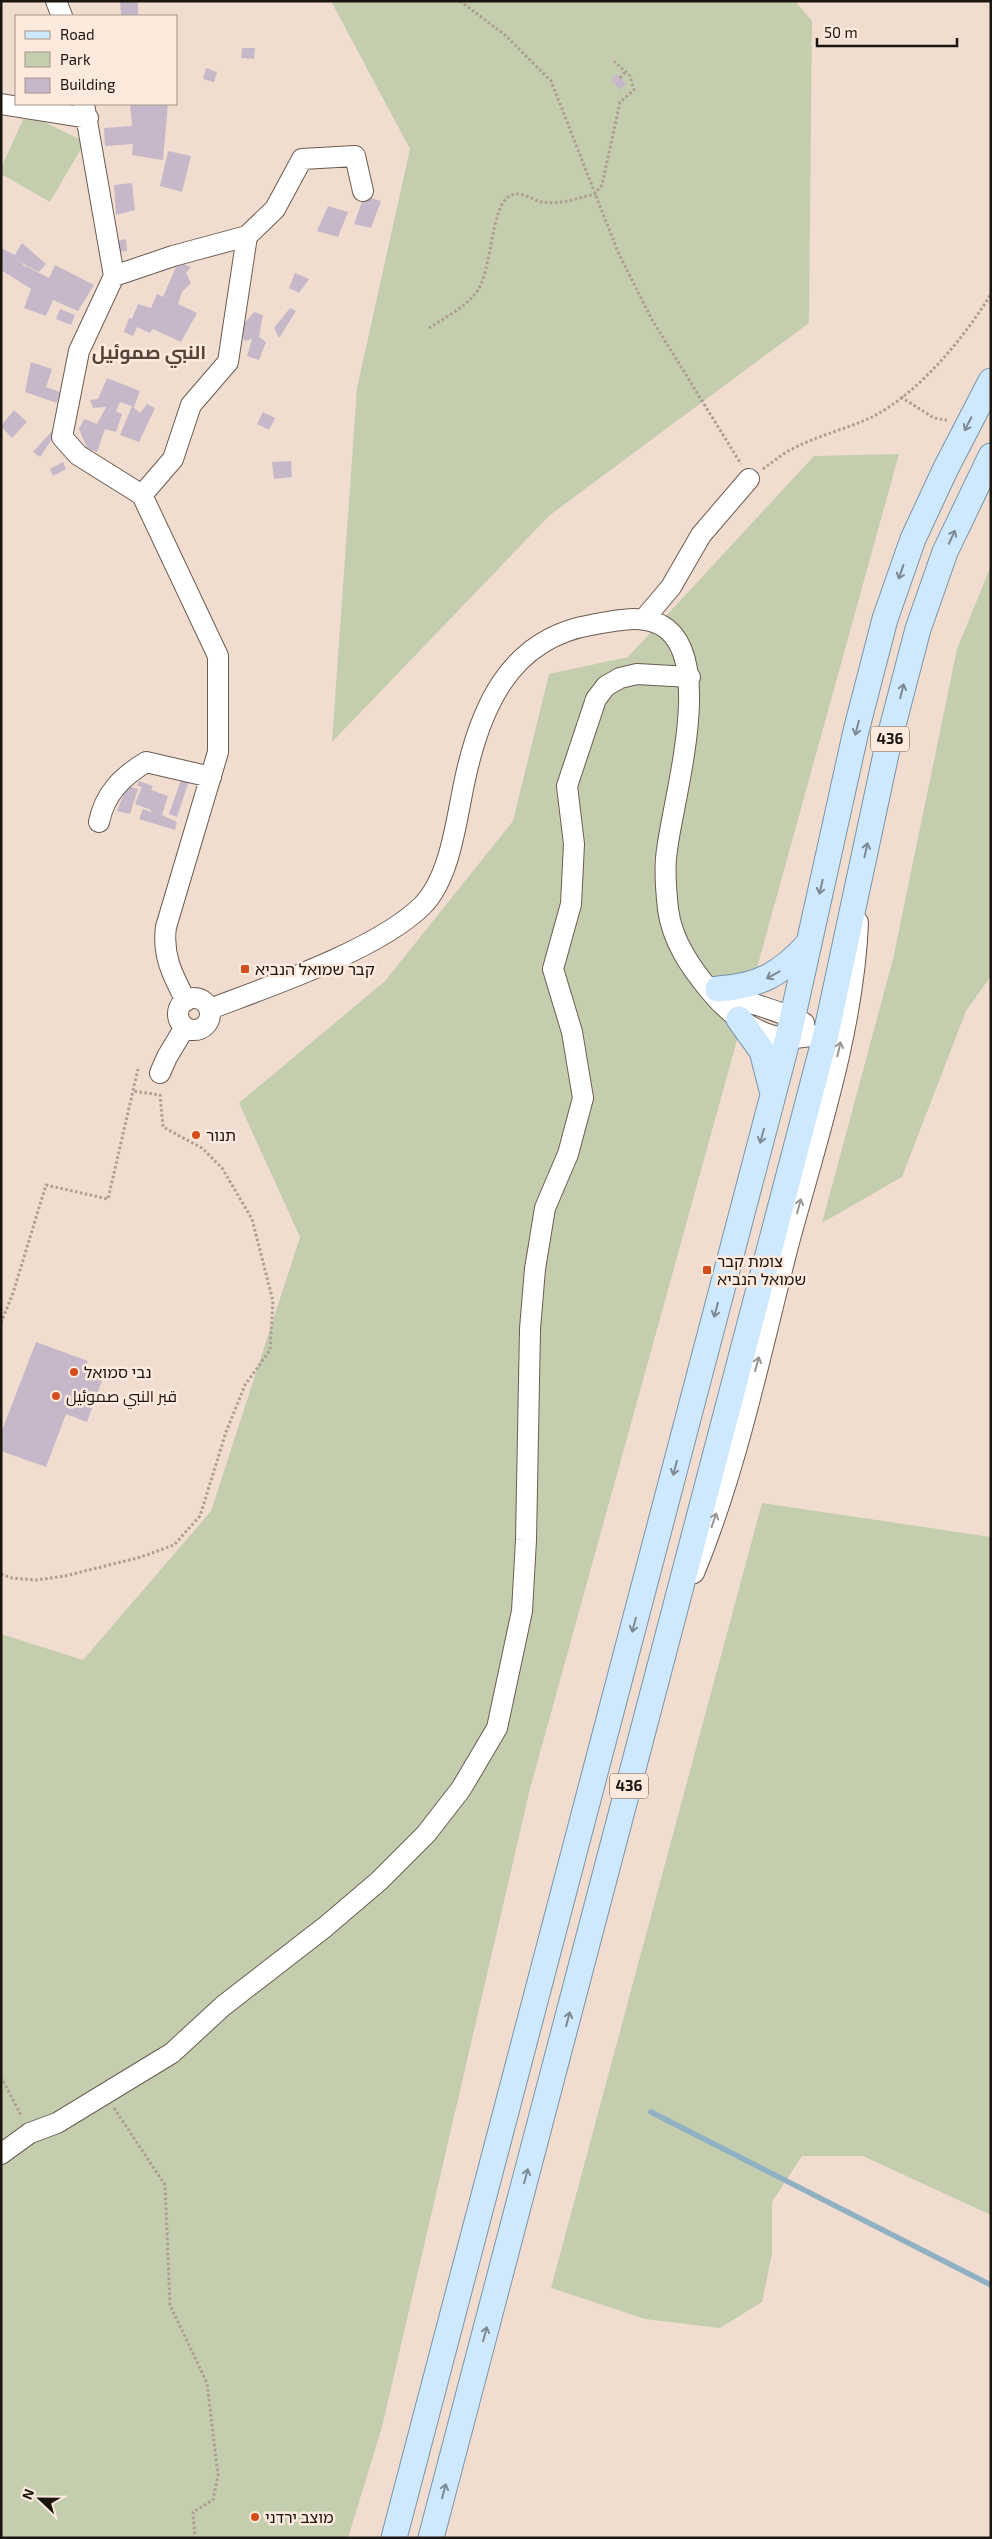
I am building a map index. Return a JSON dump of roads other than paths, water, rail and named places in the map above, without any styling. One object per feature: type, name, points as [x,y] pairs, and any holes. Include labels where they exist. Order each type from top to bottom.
[{"type":"main road","name":"436","points":[[394,2538],[773,1097],[856,731],[885,619],[913,540],[991,381]]},
{"type":"main road","name":"436","points":[[431,2538],[826,1034],[890,740],[918,628],[945,552],[991,456]]},
{"type":"main road","points":[[708,982],[741,987],[772,976],[794,960],[809,943]]},
{"type":"main road","points":[[739,1019],[762,1051],[769,1072],[773,1097]]},
{"type":"street","points":[[56,1],[62,15]]},
{"type":"street","points":[[1,104],[86,111],[114,276],[79,351],[62,437],[78,455],[142,495],[218,656],[218,752],[166,927],[164,941],[170,971],[186,1001]]},
{"type":"street","points":[[114,276],[173,256],[247,236],[275,209],[302,159],[355,156],[363,191]]},
{"type":"street","points":[[142,495],[173,460],[191,405],[228,362],[247,236]]},
{"type":"street","points":[[644,619],[671,587],[701,535],[749,479]]},
{"type":"street","points":[[210,1009],[343,955],[395,927],[423,905],[436,883],[448,856],[482,717],[494,692],[508,674],[547,639],[573,628],[624,619],[644,619],[660,625],[673,634],[682,646],[690,677],[687,724],[666,853],[668,910],[673,932],[682,951],[708,982],[713,996],[739,1019],[768,1033],[790,1027]]},
{"type":"street","points":[[1,2154],[30,2133],[57,2123],[172,2053],[223,2006],[283,1961],[379,1881],[426,1834],[461,1789],[497,1728],[522,1611],[526,1540],[530,1329],[535,1268],[544,1208],[568,1154],[583,1098],[572,1032],[553,969],[571,904],[574,844],[567,786],[596,698],[606,686],[620,678],[637,674],[690,677]]},
{"type":"street","points":[[99,822],[102,807],[124,776],[146,762],[211,777]]},
{"type":"street","points":[[670,1630],[702,1552],[726,1485],[837,1060],[854,981],[860,878]]},
{"type":"street","points":[[708,982],[758,1006],[790,1027],[826,1034]]},
{"type":"street","points":[[198,998],[205,1002],[210,1009],[208,1022],[202,1028],[194,1030],[185,1027],[178,1014],[186,1001],[198,998]]},
{"type":"street","points":[[160,1073],[185,1027]]},
{"type":"waterway","points":[[651,2112],[991,2285]]},
{"type":"place","name":"קבר שמואל הנביא","points":[[245,969]]},
{"type":"place","name":"תנור","points":[[196,1135]]},
{"type":"place","name":"צומת קבר שמואל הנביא","points":[[707,1270]]},
{"type":"place","name":"נבי סמואל","points":[[74,1372]]},
{"type":"place","name":"قبر النبي صموئيل","points":[[56,1396]]},
{"type":"place","name":"מוצב ירדני","points":[[255,2517]]},
{"type":"district","name":"النبي صموئيل","points":[[149,352]]}]
